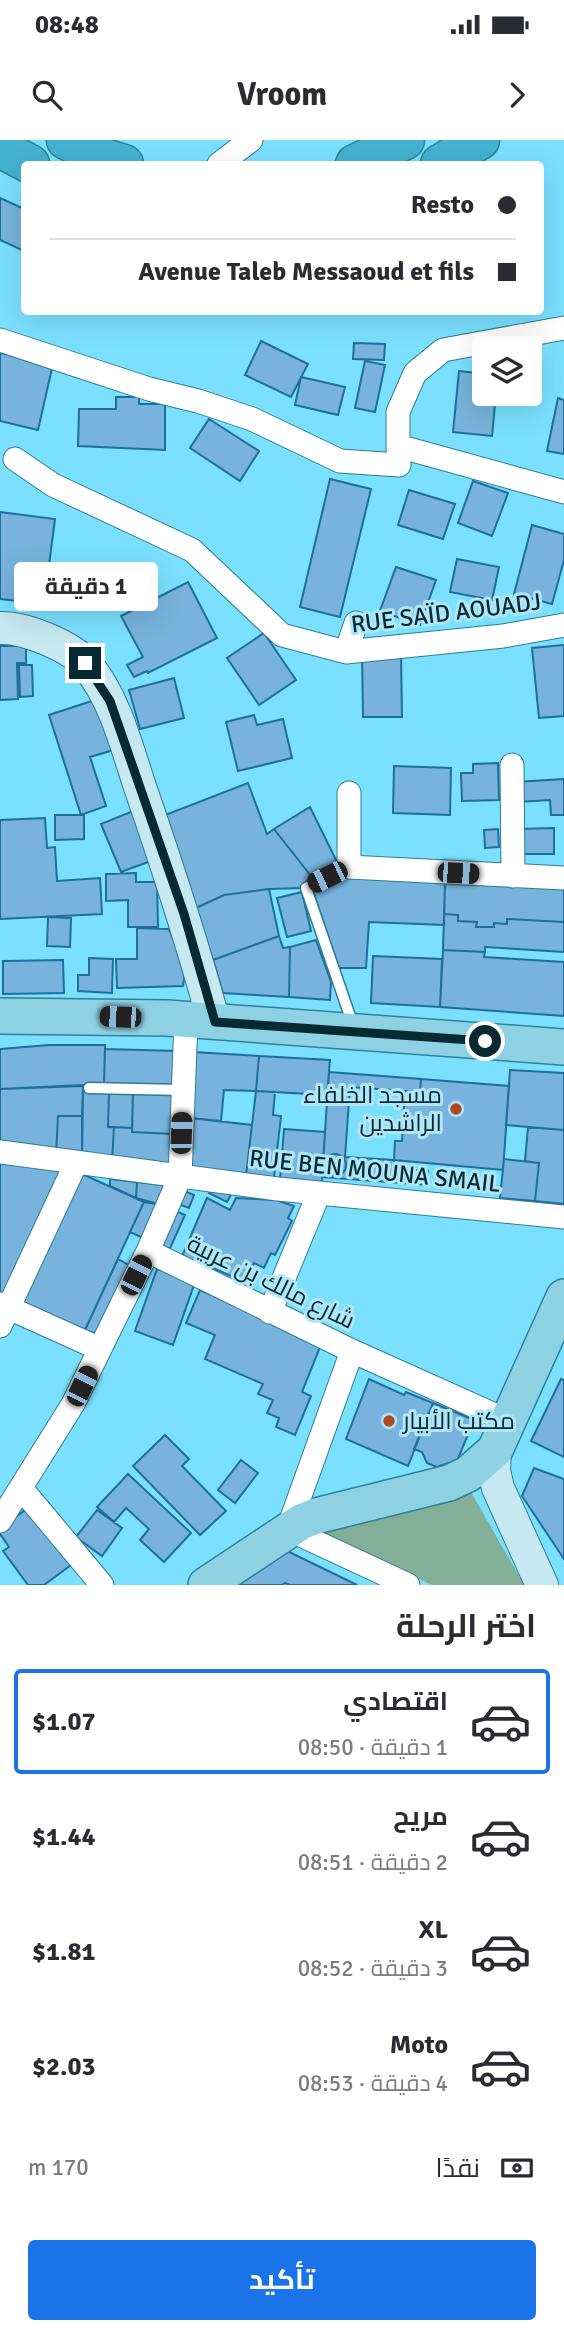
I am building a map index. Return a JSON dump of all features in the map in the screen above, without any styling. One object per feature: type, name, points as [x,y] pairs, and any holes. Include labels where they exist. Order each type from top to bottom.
[{"type":"highway","points":[[66,140],[117,161]]},
{"type":"highway","points":[[361,161],[405,140]]},
{"type":"highway","points":[[445,161],[480,140]]},
{"type":"highway","points":[[0,148],[24,161]]},
{"type":"main road","points":[[0,1015],[200,1021],[564,1047]]},
{"type":"main road","points":[[206,1585],[288,1529],[316,1516],[449,1483],[468,1474],[502,1436],[560,1319]]},
{"type":"street","points":[[223,161],[251,140]]},
{"type":"street","points":[[0,340],[149,389],[198,401],[252,419],[340,461],[398,465],[398,412],[415,373],[443,350],[564,328]]},
{"type":"street","points":[[398,446],[564,492]]},
{"type":"street","name":"RUE SAÏD AOUADJ","points":[[15,459],[53,485],[192,550],[282,635],[346,652],[503,636],[564,625]]},
{"type":"street","points":[[346,652],[356,624]]},
{"type":"street","points":[[0,628],[9,627],[56,643],[85,663],[110,701],[184,914],[200,1021],[183,1090],[180,1177],[148,1251],[73,1404],[0,1521]]},
{"type":"street","points":[[512,765],[513,876]]},
{"type":"street","points":[[349,793],[349,867],[564,878]]},
{"type":"street","name":"RUE BEN MOUNA SMAIL","points":[[0,1152],[180,1177],[564,1217]]},
{"type":"street","points":[[76,1163],[3,1313],[100,1349]]},
{"type":"street","points":[[270,1312],[319,1193]]},
{"type":"street","name":"شارع مالك بن عربية","points":[[148,1251],[352,1350],[288,1529]]},
{"type":"street","points":[[352,1350],[502,1436],[494,1471],[498,1488],[542,1585]]},
{"type":"street","points":[[22,1488],[102,1585]]},
{"type":"street","points":[[288,1529],[408,1585]]},
{"type":"lane","points":[[349,867],[306,888],[355,1031]]},
{"type":"lane","points":[[89,1088],[183,1090]]},
{"type":"green space","points":[[467,1485],[524,1585],[432,1585],[322,1533]]},
{"type":"building","points":[[0,198],[21,208],[21,250],[0,240]]},
{"type":"building","points":[[261,341],[308,364],[291,397],[245,375]]},
{"type":"building","points":[[354,343],[385,344],[384,360],[353,359]]},
{"type":"building","points":[[0,353],[53,364],[38,430],[0,421]]},
{"type":"building","points":[[365,361],[385,365],[375,412],[355,408]]},
{"type":"building","points":[[459,371],[472,372],[472,406],[495,406],[492,436],[453,432]]},
{"type":"building","points":[[301,377],[345,387],[338,415],[295,405]]},
{"type":"building","points":[[116,397],[139,397],[139,404],[165,404],[165,450],[78,446],[79,409],[116,409]]},
{"type":"building","points":[[558,398],[564,400],[564,454],[547,451]]},
{"type":"building","points":[[209,419],[259,451],[240,481],[190,448]]},
{"type":"building","points":[[330,479],[371,489],[340,617],[300,607]]},
{"type":"building","points":[[473,481],[508,493],[492,536],[458,523]]},
{"type":"building","points":[[409,490],[455,504],[443,539],[398,525]]},
{"type":"building","points":[[0,512],[55,519],[44,604],[0,599]]},
{"type":"building","points":[[532,525],[564,534],[564,560],[552,604],[514,594]]},
{"type":"building","points":[[457,559],[499,567],[492,600],[450,592]]},
{"type":"building","points":[[396,567],[436,580],[420,625],[380,611]]},
{"type":"building","points":[[188,582],[217,638],[148,673],[147,671],[134,677],[127,665],[143,657],[121,616]]},
{"type":"building","points":[[264,633],[296,680],[259,705],[227,658]]},
{"type":"building","points":[[564,645],[564,716],[539,718],[532,648]]},
{"type":"building","points":[[0,646],[26,646],[26,663],[17,663],[18,699],[0,700]]},
{"type":"building","points":[[401,653],[402,717],[363,717],[362,654]]},
{"type":"building","points":[[19,665],[32,665],[33,696],[20,697]]},
{"type":"building","points":[[174,678],[184,718],[140,729],[129,690]]},
{"type":"building","points":[[101,698],[117,749],[90,757],[106,806],[81,815],[49,715]]},
{"type":"building","points":[[254,715],[257,725],[283,719],[292,758],[238,771],[226,722]]},
{"type":"building","points":[[498,763],[499,800],[462,801],[461,773],[473,773],[473,764]]},
{"type":"building","points":[[394,766],[451,768],[450,815],[393,813]]},
{"type":"building","points":[[564,779],[564,815],[551,815],[550,800],[517,802],[516,782]]},
{"type":"building","points":[[248,783],[267,834],[274,829],[311,876],[302,888],[224,895],[196,908],[165,815]]},
{"type":"building","points":[[153,803],[151,861],[121,872],[101,824]]},
{"type":"building","points":[[310,807],[337,862],[311,876],[274,829]]},
{"type":"building","points":[[55,815],[84,815],[84,839],[55,840]]},
{"type":"building","points":[[45,818],[47,848],[55,847],[57,881],[100,878],[102,914],[0,919],[0,820]]},
{"type":"building","points":[[554,828],[554,854],[517,854],[517,829]]},
{"type":"building","points":[[498,829],[499,847],[485,848],[484,830]]},
{"type":"building","points":[[136,873],[136,882],[157,882],[158,927],[128,927],[128,900],[106,901],[106,874]]},
{"type":"building","points":[[343,877],[445,883],[444,925],[369,922],[366,968],[339,968],[313,891]]},
{"type":"building","points":[[445,883],[564,889],[564,922],[507,919],[507,924],[494,923],[494,927],[476,927],[477,922],[458,921],[458,915],[444,914]]},
{"type":"building","points":[[445,883],[564,889],[564,952],[485,947],[485,952],[443,950]]},
{"type":"building","points":[[269,889],[279,936],[213,960],[196,908],[224,895]]},
{"type":"building","points":[[302,892],[311,931],[287,937],[277,898]]},
{"type":"building","points":[[48,917],[71,918],[70,947],[47,946]]},
{"type":"building","points":[[137,928],[169,929],[186,968],[183,986],[117,988],[116,959],[137,959]]},
{"type":"building","points":[[279,936],[283,948],[290,947],[289,997],[223,993],[213,960]]},
{"type":"building","points":[[316,940],[331,982],[330,1000],[289,997],[290,947]]},
{"type":"building","points":[[443,950],[485,952],[484,957],[564,962],[564,1016],[440,1007]]},
{"type":"building","points":[[373,956],[442,959],[440,1007],[371,1003]]},
{"type":"building","points":[[89,958],[113,959],[112,993],[78,991],[78,975],[89,975]]},
{"type":"building","points":[[63,960],[64,993],[3,994],[3,961]]},
{"type":"building","points":[[49,1045],[105,1045],[104,1084],[0,1089],[0,1049]]},
{"type":"building","points":[[105,1049],[177,1051],[176,1086],[104,1084]]},
{"type":"building","points":[[193,1052],[259,1056],[256,1091],[224,1090],[221,1121],[190,1118]]},
{"type":"building","points":[[259,1056],[330,1060],[327,1095],[256,1091]]},
{"type":"building","points":[[510,1070],[564,1073],[564,1130],[506,1125]]},
{"type":"building","points":[[329,1072],[421,1079],[420,1092],[350,1087],[345,1157],[394,1160],[394,1168],[428,1171],[427,1185],[322,1177]]},
{"type":"building","name":"مسجد الخلفاء الراشدين","points":[[421,1079],[509,1086],[503,1170],[394,1160],[395,1141],[402,1141],[405,1091],[420,1092]]},
{"type":"building","points":[[83,1086],[82,1116],[58,1116],[56,1155],[0,1147],[0,1089]]},
{"type":"building","points":[[83,1091],[109,1091],[108,1127],[114,1127],[112,1162],[82,1158]]},
{"type":"building","points":[[109,1091],[133,1091],[132,1128],[108,1127]]},
{"type":"building","points":[[133,1091],[175,1093],[173,1134],[132,1132]]},
{"type":"building","points":[[256,1091],[275,1092],[273,1115],[281,1116],[274,1178],[246,1176]]},
{"type":"building","points":[[58,1116],[82,1116],[82,1158],[56,1155]]},
{"type":"building","points":[[190,1118],[252,1125],[246,1176],[188,1171]]},
{"type":"building","points":[[114,1127],[132,1128],[132,1132],[173,1134],[172,1168],[112,1162]]},
{"type":"building","points":[[528,1127],[564,1130],[564,1204],[535,1201],[539,1163],[525,1161]]},
{"type":"building","points":[[284,1129],[325,1132],[322,1182],[280,1179]]},
{"type":"building","points":[[335,1154],[345,1161],[346,1165],[339,1175],[335,1176],[325,1169],[324,1165],[331,1155]]},
{"type":"building","points":[[0,1159],[65,1171],[9,1296],[0,1293]]},
{"type":"building","points":[[504,1159],[539,1163],[535,1201],[500,1198]]},
{"type":"building","points":[[80,1173],[144,1202],[85,1330],[21,1302]]},
{"type":"building","points":[[110,1179],[137,1182],[136,1198],[110,1186]]},
{"type":"building","points":[[137,1182],[163,1185],[162,1205],[136,1198]]},
{"type":"building","points":[[213,1186],[233,1191],[227,1202],[209,1193]]},
{"type":"building","points":[[182,1190],[194,1195],[189,1208],[178,1204]]},
{"type":"building","points":[[207,1198],[230,1210],[236,1198],[276,1200],[294,1206],[288,1218],[292,1221],[275,1255],[271,1253],[264,1268],[254,1263],[244,1282],[213,1268],[210,1275],[180,1261]]},
{"type":"building","points":[[144,1202],[162,1205],[145,1239],[130,1232]]},
{"type":"building","points":[[171,1209],[185,1215],[167,1255],[153,1249]]},
{"type":"building","points":[[118,1259],[134,1268],[101,1336],[85,1330]]},
{"type":"building","points":[[157,1269],[195,1282],[173,1345],[135,1331]]},
{"type":"building","points":[[200,1290],[322,1342],[302,1392],[311,1396],[295,1435],[276,1427],[279,1418],[267,1413],[273,1400],[258,1394],[263,1384],[205,1359],[215,1335],[186,1323]]},
{"type":"building","name":"مكتب الأبيار","points":[[369,1379],[404,1395],[406,1392],[433,1403],[408,1466],[346,1439]]},
{"type":"building","points":[[561,1379],[564,1380],[564,1457],[531,1441]]},
{"type":"building","points":[[433,1403],[474,1420],[455,1466],[448,1463],[437,1467],[427,1463],[422,1452],[414,1449]]},
{"type":"building","points":[[165,1435],[189,1459],[182,1466],[226,1511],[200,1535],[133,1466]]},
{"type":"building","points":[[241,1460],[258,1473],[235,1503],[218,1490]]},
{"type":"building","points":[[534,1468],[564,1479],[564,1559],[522,1496]]},
{"type":"building","points":[[128,1474],[191,1533],[164,1562],[140,1540],[149,1529],[126,1508],[114,1522],[97,1507]]},
{"type":"building","points":[[28,1508],[71,1565],[44,1585],[28,1585],[3,1551],[9,1547],[0,1534],[0,1528]]},
{"type":"building","points":[[97,1510],[122,1528],[102,1556],[76,1537]]},
{"type":"building","points":[[281,1548],[357,1585],[229,1585]]},
{"type":"place","name":"مسجد الخلفاء الراشدين","points":[[456,1109]]},
{"type":"place","name":"مكتب الأبيار","points":[[389,1421]]},
{"type":"route","points":[[85,663],[110,701],[184,914],[215,1022],[485,1041]]}]
